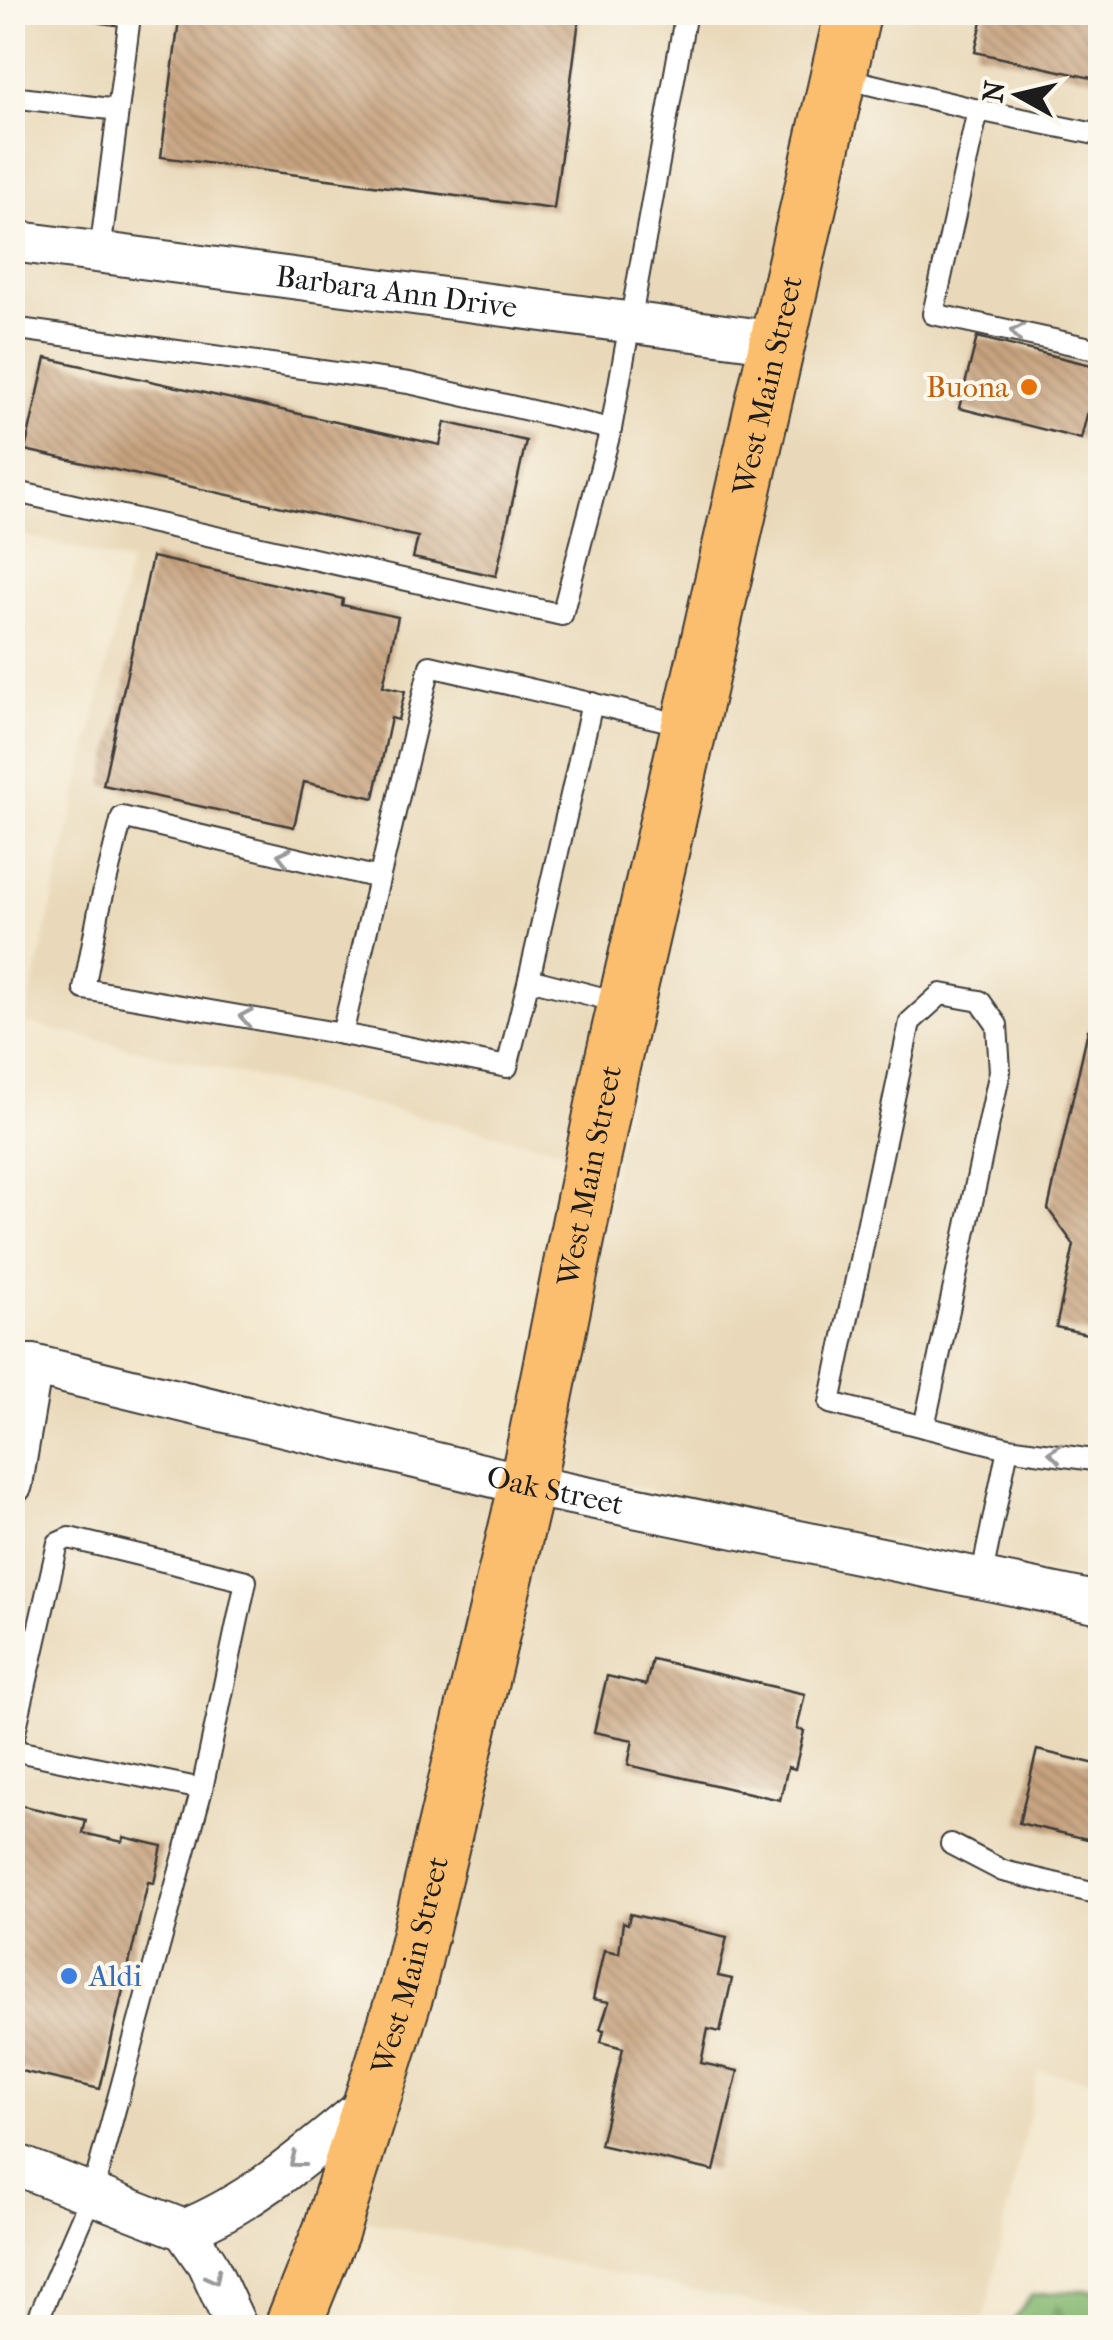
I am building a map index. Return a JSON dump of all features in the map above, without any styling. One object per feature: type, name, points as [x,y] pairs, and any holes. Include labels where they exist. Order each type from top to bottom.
[{"type":"main road","name":"West Main Street","points":[[292,2328],[331,2230],[407,1989],[528,1486],[626,1004],[853,12]]},
{"type":"street","name":"Barbara Ann Drive","points":[[12,241],[778,342]]},
{"type":"street","name":"Oak Street","points":[[22,1365],[528,1486],[1100,1604]]},
{"type":"street","points":[[12,1484],[22,1365]]},
{"type":"street","points":[[184,2230],[239,2202],[294,2164],[373,2100]]},
{"type":"street","points":[[12,2163],[184,2230],[207,2263],[237,2328]]},
{"type":"lane","points":[[100,253],[130,16],[101,12]]},
{"type":"lane","points":[[12,491],[562,616],[611,430],[686,12]]},
{"type":"lane","points":[[839,78],[1100,135]]},
{"type":"lane","points":[[12,97],[118,110]]},
{"type":"lane","points":[[978,110],[933,314],[1100,350]]},
{"type":"lane","points":[[12,328],[410,383],[611,430]]},
{"type":"lane","points":[[342,1034],[430,666],[691,726]]},
{"type":"lane","points":[[379,878],[122,817],[84,988],[507,1068],[592,703]]},
{"type":"lane","points":[[529,979],[626,1004]]},
{"type":"lane","points":[[924,1427],[1000,1071],[997,1025],[980,1001],[940,994],[910,1022],[830,1403],[924,1427],[1008,1448],[1100,1461]]},
{"type":"lane","points":[[981,1579],[1008,1448]]},
{"type":"lane","points":[[34,2328],[92,2194],[202,1789],[246,1580],[69,1538],[58,1544],[12,1748],[202,1789]]},
{"type":"lane","points":[[951,1844],[1003,1871],[1100,1894]]},
{"type":"shaded area","points":[[12,13],[838,13],[582,1155],[25,1023],[130,563],[13,532]]},
{"type":"shaded area","points":[[876,13],[1100,13],[1100,1584],[551,1470],[673,883]]},
{"type":"shaded area","points":[[13,1383],[45,1384],[511,1500],[386,2019],[271,2327],[13,2328]]},
{"type":"shaded area","points":[[541,1506],[1100,1617],[1100,2081],[1038,2071],[983,2327],[865,2327],[350,2217]]},
{"type":"green space","points":[[1100,2290],[1100,2327],[1009,2327],[1031,2295]]},
{"type":"building","points":[[180,12],[580,12],[554,209],[161,157]]},
{"type":"building","points":[[984,12],[1100,12],[1100,80],[975,52]]},
{"type":"building","name":"Buona","points":[[977,337],[1099,367],[1081,439],[959,408]]},
{"type":"building","points":[[46,358],[440,445],[445,422],[526,441],[496,576],[413,558],[418,537],[25,450]]},
{"type":"building","points":[[152,557],[343,599],[342,605],[398,617],[383,686],[405,691],[398,720],[391,718],[374,798],[304,782],[294,827],[103,785]]},
{"type":"building","points":[[1088,1030],[1100,1033],[1100,1337],[1056,1327],[1074,1245],[1048,1209]]},
{"type":"building","points":[[652,1659],[805,1694],[797,1729],[804,1731],[795,1769],[788,1767],[780,1800],[628,1765],[633,1740],[594,1732],[607,1676],[646,1685]]},
{"type":"building","points":[[1037,1750],[1100,1765],[1100,1842],[1019,1823]]},
{"type":"building","name":"Aldi","points":[[19,1805],[86,1820],[83,1833],[162,1846],[154,1883],[148,1882],[100,2089],[12,2069],[12,1832]]},
{"type":"building","points":[[630,1914],[727,1937],[718,1976],[732,1979],[720,2032],[708,2029],[701,2063],[738,2071],[714,2171],[600,2145],[623,2048],[601,2042],[604,2030],[600,2029],[609,2002],[593,1999],[604,1950],[619,1953],[623,1922],[628,1924]]},
{"type":"place","name":"Buona","points":[[1029,387]]},
{"type":"place","name":"Aldi","points":[[69,1976]]}]
